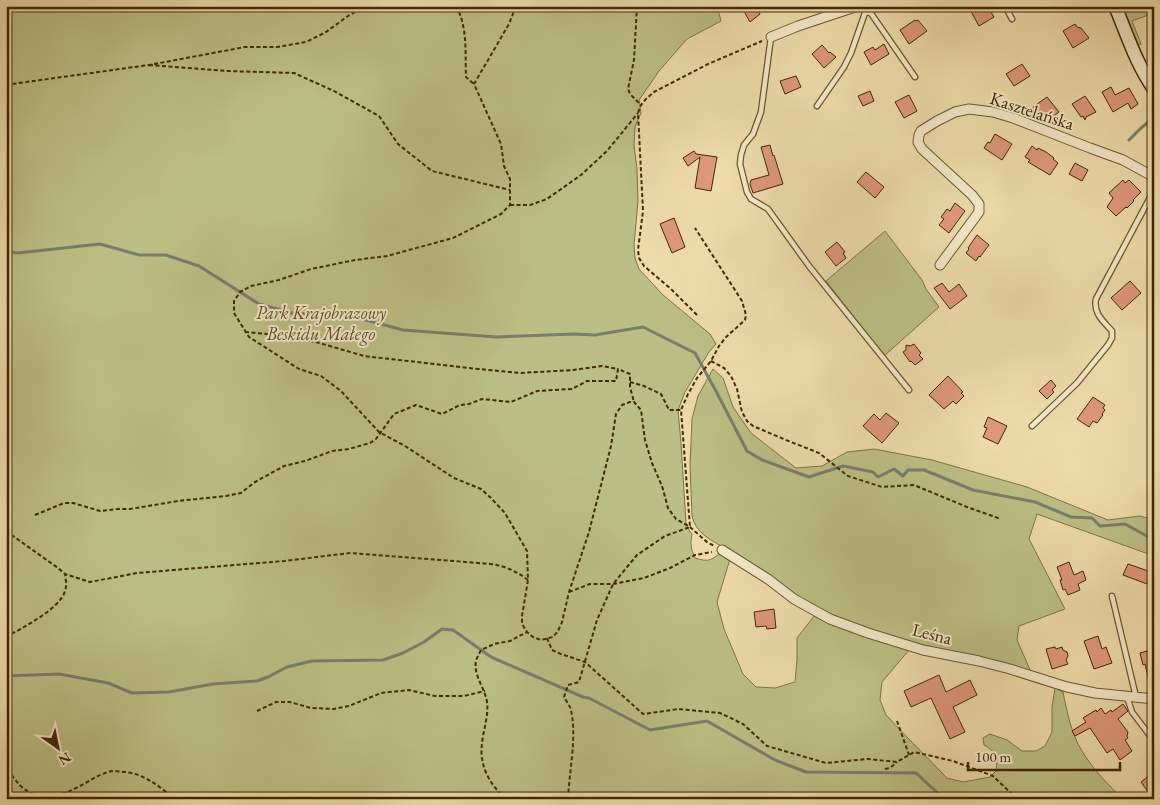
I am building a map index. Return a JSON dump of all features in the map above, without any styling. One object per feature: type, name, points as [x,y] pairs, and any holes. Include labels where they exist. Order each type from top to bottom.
[{"type":"street","points":[[1115,6],[1135,55],[1154,89]]},
{"type":"street","points":[[771,37],[798,26],[861,10]]},
{"type":"street","name":"Kasztelańska","points":[[940,265],[979,212],[979,204],[972,195],[922,149],[918,138],[926,127],[955,112],[969,109],[992,112],[1014,118],[1123,160],[1154,177]]},
{"type":"street","name":"Leśna","points":[[722,550],[768,579],[794,599],[845,625],[923,650],[979,661],[1067,687],[1095,693],[1154,698]]},
{"type":"lane","points":[[817,106],[844,67],[851,53],[863,6]]},
{"type":"lane","points":[[1005,6],[1012,19]]},
{"type":"lane","points":[[861,10],[870,12],[915,77]]},
{"type":"lane","points":[[771,37],[762,112],[753,134],[744,145],[741,155],[741,170],[747,192],[751,199],[768,209],[809,266],[909,390]]},
{"type":"lane","points":[[1032,426],[1077,383],[1112,338],[1112,331],[1096,311],[1096,298],[1154,190]]},
{"type":"lane","points":[[1112,596],[1132,697],[1132,712],[1154,741]]},
{"type":"path","points":[[6,86],[35,80],[150,65],[245,47],[277,47],[306,42],[326,32],[366,6]]},
{"type":"path","points":[[456,6],[463,24],[466,77],[474,84],[501,144],[504,166],[510,180],[510,205],[502,214],[453,238],[387,256],[354,260],[311,269],[279,280],[251,286],[240,292],[234,301],[234,313],[249,337],[299,369],[321,376],[341,391],[380,432],[406,446],[454,478],[481,489],[490,497],[505,514],[527,551],[528,580],[522,624],[527,632],[541,640],[553,636],[558,631],[562,622],[569,592],[589,532],[611,446],[616,414],[622,405],[634,402]]},
{"type":"path","points":[[474,84],[509,24],[514,6]]},
{"type":"path","points":[[636,6],[634,60],[628,89],[641,105]]},
{"type":"path","points":[[510,205],[530,205],[547,199],[581,175],[607,152],[638,113],[646,98],[658,89],[708,64],[771,37]]},
{"type":"path","points":[[150,65],[227,71],[294,73],[379,116],[398,144],[432,171],[510,190]]},
{"type":"path","points":[[638,113],[643,211],[638,250],[639,258],[644,266],[697,315]]},
{"type":"path","points":[[690,527],[681,410],[697,378],[711,361],[726,337],[745,320],[746,315],[742,301],[695,228]]},
{"type":"path","points":[[245,332],[279,335],[316,342],[364,356],[468,368],[520,373],[573,370],[602,366],[618,369],[630,374],[630,387],[634,402],[640,410],[645,440],[668,508],[676,519],[690,527],[708,543],[722,550]]},
{"type":"path","points":[[711,361],[724,368],[731,376],[737,389],[742,412],[746,421],[753,426],[819,453],[848,476],[882,487],[914,485],[1001,519]]},
{"type":"path","points":[[35,515],[64,503],[73,503],[100,510],[130,509],[241,493],[255,482],[284,466],[332,451],[349,449],[370,443],[376,439],[394,414],[416,404],[442,414],[482,399],[511,402],[537,391],[572,389],[587,381],[616,381],[618,369]]},
{"type":"path","points":[[630,382],[661,394],[669,410],[681,410]]},
{"type":"path","points":[[6,397],[10,398]]},
{"type":"path","points":[[568,799],[572,718],[564,697],[568,685],[579,682],[597,620],[613,584],[637,555],[665,536],[690,527]]},
{"type":"path","points":[[6,531],[65,574],[90,582],[137,573],[350,553],[504,566],[516,571],[528,580]]},
{"type":"path","points":[[569,592],[590,584],[613,584],[644,578],[670,568],[695,555],[722,550]]},
{"type":"path","points":[[6,637],[54,606],[65,592],[65,574]]},
{"type":"path","points":[[506,799],[492,784],[486,774],[483,762],[481,745],[486,727],[488,704],[476,670],[476,660],[481,650],[494,644],[510,641],[527,632]]},
{"type":"path","points":[[547,638],[552,650],[585,662],[644,714],[679,709],[720,713],[743,724],[767,746],[826,763],[868,758],[897,762]]},
{"type":"path","points":[[257,711],[276,702],[290,702],[310,708],[334,709],[349,706],[381,693],[409,690],[435,696],[464,696],[485,691]]},
{"type":"path","points":[[897,721],[908,756]]},
{"type":"path","points":[[885,769],[890,768],[914,752],[953,761],[993,776],[1016,799]]},
{"type":"path","points":[[6,764],[18,785],[30,794],[44,797],[77,788],[95,777],[114,771],[134,773],[152,781],[175,799]]},
{"type":"green space","name":"Park Krajobrazowy Beskidu Małego","points":[[6,6],[717,6],[721,21],[687,39],[659,71],[639,100],[641,113],[635,127],[634,145],[638,201],[634,245],[635,258],[639,269],[663,295],[710,334],[716,344],[709,352],[685,392],[678,410],[686,523],[692,534],[691,546],[695,558],[709,560],[721,552],[730,559],[717,602],[724,629],[743,674],[756,687],[775,688],[795,682],[797,638],[815,615],[873,639],[909,650],[882,682],[880,700],[886,715],[947,778],[963,782],[990,777],[996,771],[997,762],[995,755],[984,745],[983,738],[990,734],[1007,740],[1022,751],[1036,751],[1045,746],[1052,732],[1052,707],[1055,688],[1063,692],[1072,730],[1082,751],[1101,776],[1123,799],[6,799]]},
{"type":"green space","points":[[1122,6],[1154,6],[1154,13],[1132,21],[1141,44],[1138,45]]},
{"type":"green space","points":[[885,231],[922,280],[939,307],[884,356],[826,281]]},
{"type":"green space","points":[[713,369],[723,378],[733,407],[751,433],[796,468],[822,466],[847,452],[874,449],[932,460],[1027,487],[1108,520],[1140,516],[1154,520],[1154,556],[1037,514],[1029,539],[1065,609],[1019,626],[1017,640],[1031,672],[880,634],[832,616],[803,602],[704,535],[694,522],[692,516],[690,465],[692,419],[698,396]]},
{"type":"building","points":[[741,6],[756,6],[760,14],[750,22]]},
{"type":"building","points":[[968,6],[987,6],[994,17],[979,26]]},
{"type":"building","points":[[918,20],[927,31],[909,44],[900,30]]},
{"type":"building","points":[[1075,24],[1089,38],[1073,48],[1063,31]]},
{"type":"building","points":[[884,44],[889,54],[871,65],[864,52],[873,47],[875,50]]},
{"type":"building","points":[[822,45],[829,53],[836,57],[824,68],[812,54]]},
{"type":"building","points":[[1022,64],[1030,76],[1014,86],[1006,74]]},
{"type":"building","points":[[796,76],[801,87],[785,94],[780,81]]},
{"type":"building","points":[[1111,87],[1115,95],[1129,88],[1138,104],[1131,109],[1128,103],[1113,112],[1102,92]]},
{"type":"building","points":[[870,91],[874,101],[863,106],[858,96]]},
{"type":"building","points":[[909,95],[917,111],[904,118],[895,102]]},
{"type":"building","points":[[1085,96],[1096,112],[1086,117],[1085,120],[1072,104]]},
{"type":"building","points":[[1047,97],[1059,112],[1045,123],[1033,107]]},
{"type":"building","points":[[995,134],[1012,144],[1002,160],[984,148],[988,142],[990,143]]},
{"type":"building","points":[[770,145],[783,184],[753,193],[750,184],[751,180],[769,175],[761,147]]},
{"type":"building","points":[[1032,146],[1037,150],[1038,148],[1046,152],[1058,163],[1050,175],[1028,162],[1030,160],[1025,157]]},
{"type":"building","points":[[694,151],[696,154],[717,157],[711,191],[695,188],[700,157],[688,166],[683,158]]},
{"type":"building","points":[[1075,163],[1088,170],[1082,181],[1069,174]]},
{"type":"building","points":[[866,172],[884,187],[875,198],[857,182]]},
{"type":"building","points":[[1123,180],[1125,183],[1129,180],[1141,192],[1127,208],[1116,216],[1107,207],[1113,198],[1109,193]]},
{"type":"building","points":[[955,203],[965,211],[949,233],[939,225],[944,219],[941,217],[947,209],[950,211]]},
{"type":"building","points":[[674,218],[685,247],[672,253],[660,224]]},
{"type":"building","points":[[977,235],[989,245],[976,261],[966,253]]},
{"type":"building","points":[[837,242],[845,252],[843,253],[846,258],[836,266],[825,252]]},
{"type":"building","points":[[1130,281],[1141,293],[1122,310],[1111,298]]},
{"type":"building","points":[[942,283],[949,292],[959,284],[967,296],[950,309],[934,288]]},
{"type":"building","points":[[914,344],[923,359],[915,365],[910,362],[903,352],[906,350],[906,345]]},
{"type":"building","points":[[948,376],[963,392],[961,393],[964,396],[956,404],[953,401],[944,409],[929,395]]},
{"type":"building","points":[[1051,380],[1056,386],[1052,390],[1054,392],[1047,399],[1039,391]]},
{"type":"building","points":[[1093,397],[1105,405],[1103,408],[1105,410],[1097,423],[1093,421],[1089,427],[1077,419]]},
{"type":"building","points":[[886,413],[899,423],[882,443],[863,426],[874,414],[880,420]]},
{"type":"building","points":[[988,417],[1007,426],[998,444],[983,437],[987,428],[984,427]]},
{"type":"building","points":[[1069,562],[1074,575],[1083,571],[1086,580],[1078,584],[1080,590],[1068,595],[1065,589],[1063,590],[1060,580],[1062,580],[1057,567]]},
{"type":"building","points":[[1128,564],[1151,572],[1147,584],[1123,575]]},
{"type":"building","points":[[774,609],[776,628],[756,627],[754,612]]},
{"type":"building","points":[[1098,636],[1102,649],[1106,647],[1112,663],[1094,669],[1084,641]]},
{"type":"building","points":[[1055,647],[1056,649],[1062,647],[1067,652],[1066,660],[1068,664],[1052,669],[1046,649]]},
{"type":"building","points":[[1154,649],[1154,686],[1150,686],[1145,664],[1143,665],[1140,653]]},
{"type":"building","points":[[939,675],[946,692],[970,680],[977,695],[953,707],[965,732],[950,739],[931,698],[911,707],[904,691]]},
{"type":"building","points":[[1123,704],[1128,711],[1118,719],[1128,732],[1128,738],[1125,740],[1132,751],[1120,760],[1113,749],[1107,753],[1090,728],[1075,736],[1072,731],[1086,722],[1083,718],[1096,710],[1097,712],[1101,708],[1105,714],[1111,710],[1112,712]]},
{"type":"building","points":[[1150,775],[1154,780],[1154,789],[1149,793],[1141,782]]},
{"type":"waterway","points":[[1129,140],[1154,117]]},
{"type":"waterway","points":[[6,252],[18,253],[100,244],[139,255],[166,255],[199,266],[259,304],[296,314],[336,312],[403,330],[496,337],[595,335],[643,327],[695,353],[747,451],[762,460],[809,477],[843,466],[873,472],[878,477],[894,469],[903,476],[908,470],[924,470],[973,490],[1035,502],[1071,517],[1092,518],[1100,526],[1125,524],[1154,540]]},
{"type":"waterway","points":[[6,676],[59,674],[108,683],[132,693],[169,692],[213,684],[257,681],[287,667],[312,661],[383,660],[403,653],[424,642],[442,629],[453,630],[491,657],[589,698],[650,730],[707,721],[775,760],[806,772],[916,773],[943,798],[952,799]]}]
